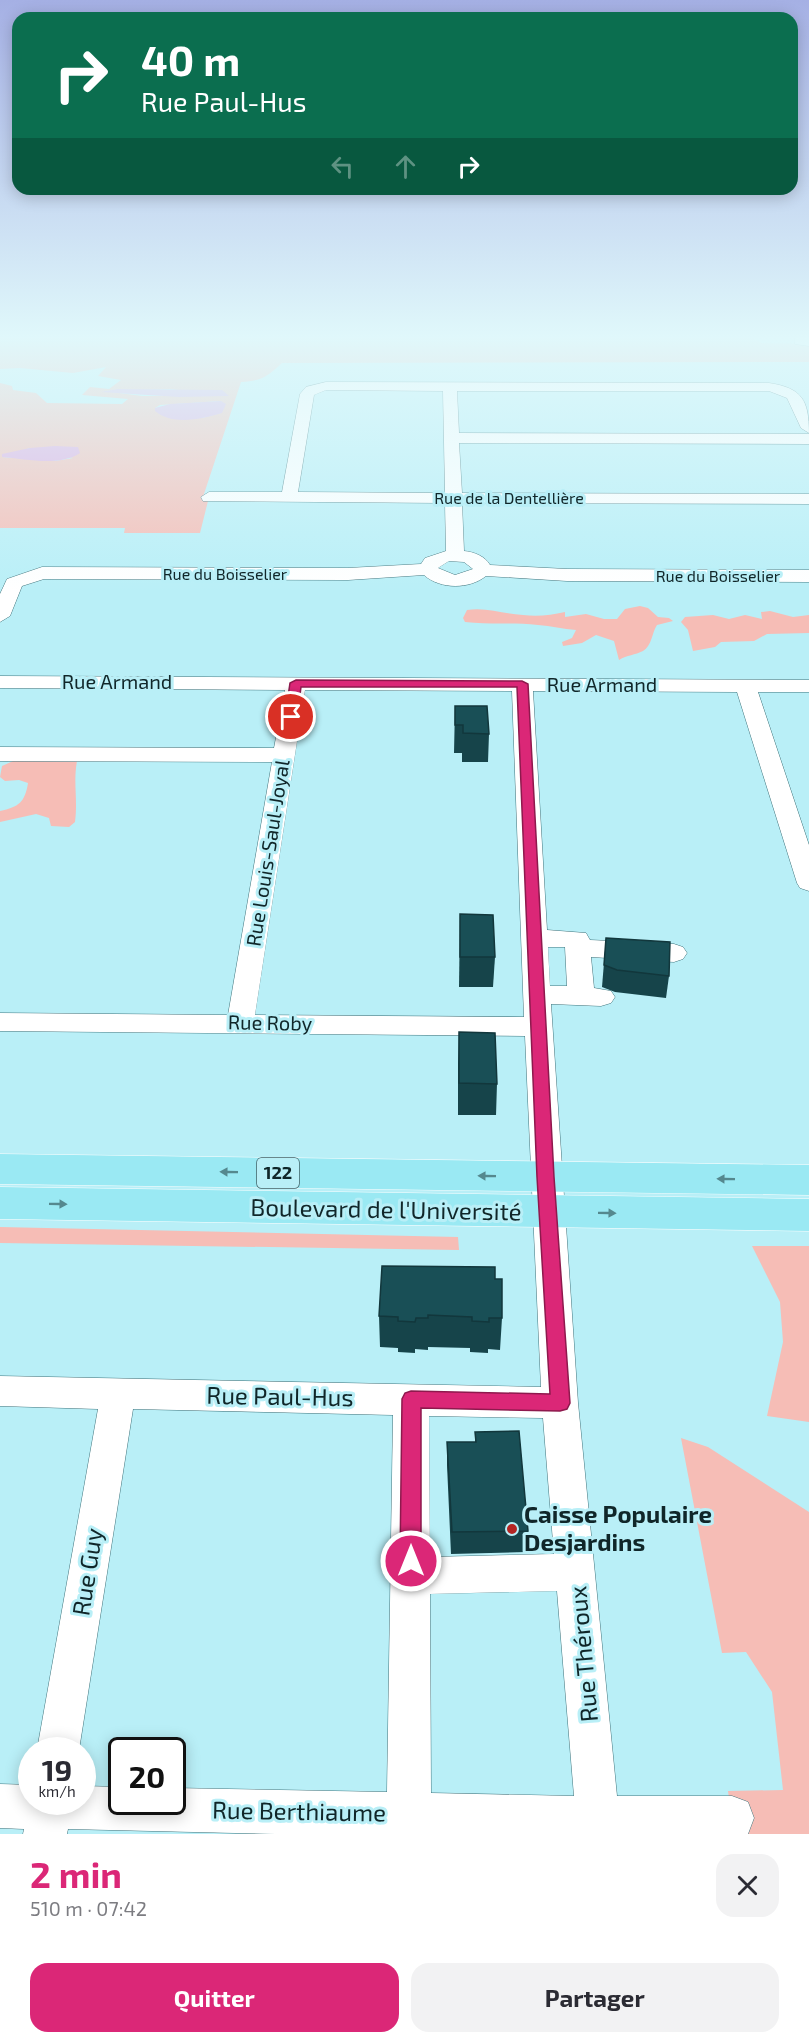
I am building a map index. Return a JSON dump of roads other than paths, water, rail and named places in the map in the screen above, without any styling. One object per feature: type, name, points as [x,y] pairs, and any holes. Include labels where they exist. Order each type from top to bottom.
[{"type":"main road","name":"Boulevard de l'Université","points":[[0,1168],[547,1195],[809,1215]]},
{"type":"main road","name":"Boulevard de l'Université","points":[[0,1203],[547,1195],[809,1180]]},
{"type":"street","points":[[290,497],[303,422]]},
{"type":"street","points":[[451,422],[455,555]]},
{"type":"street","points":[[451,438],[809,439]]},
{"type":"street","name":"Rue de la Dentellière","points":[[209,497],[809,499]]},
{"type":"street","points":[[455,555],[474,559],[481,564],[482,570],[469,578],[455,580],[440,578],[429,569],[435,560],[455,555]]},
{"type":"street","name":"Rue du Boisselier","points":[[0,616],[12,585],[21,578],[48,573],[348,574],[429,569]]},
{"type":"street","name":"Rue du Boisselier","points":[[482,570],[567,575],[809,576]]},
{"type":"street","name":"Rue Armand","points":[[0,682],[809,686]]},
{"type":"street","name":"Rue Louis-Saul-Joyal","points":[[240,1023],[296,683]]},
{"type":"street","name":"Rue Théroux","points":[[522,684],[547,1195],[560,1403],[577,1572],[598,1826]]},
{"type":"street","points":[[746,686],[809,883]]},
{"type":"street","points":[[0,754],[285,755]]},
{"type":"street","points":[[535,938],[577,939],[587,957],[591,996],[538,994]]},
{"type":"street","points":[[587,957],[674,953]]},
{"type":"street","name":"Rue Roby","points":[[0,1022],[540,1027]]},
{"type":"street","name":"Rue Paul-Hus","points":[[0,1391],[560,1403]]},
{"type":"street","name":"Rue Guy","points":[[60,1737],[118,1394]]},
{"type":"street","points":[[410,1814],[411,1399]]},
{"type":"street","points":[[411,1576],[577,1572]]},
{"type":"street","name":"Rue Berthiaume","points":[[0,1806],[18,1809]]},
{"type":"street","name":"Rue Berthiaume","points":[[96,1814],[410,1814],[520,1825],[598,1826],[732,1818]]},
{"type":"place","name":"Caisse Populaire Desjardins","points":[[512,1529]]}]
